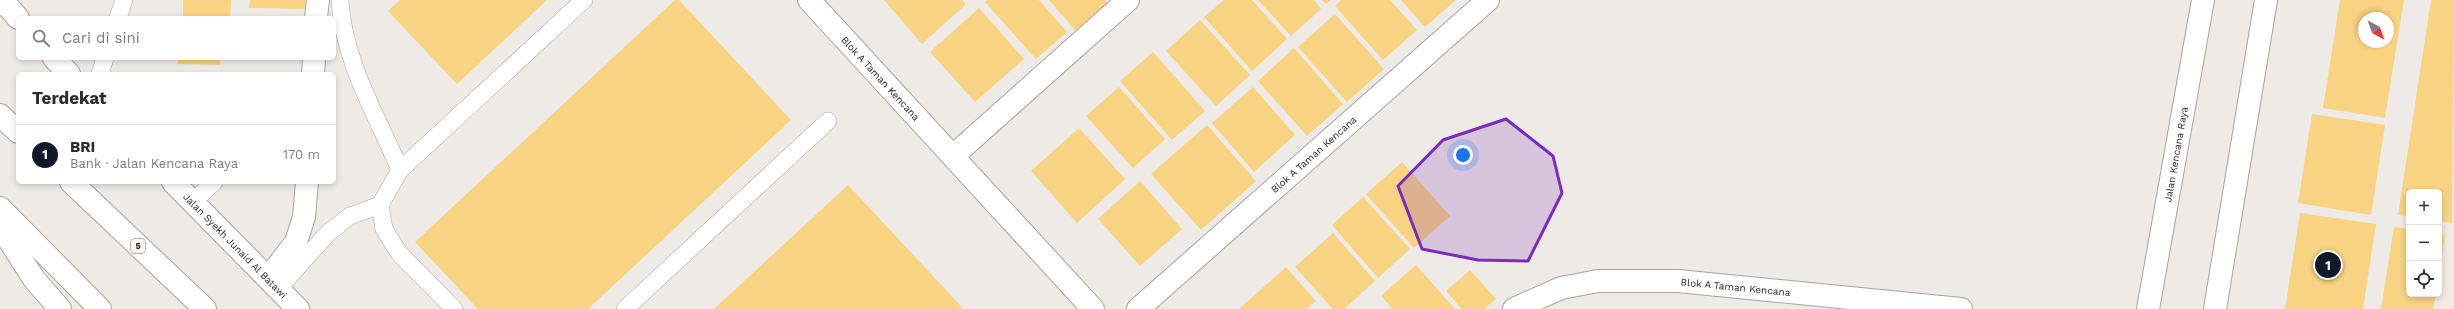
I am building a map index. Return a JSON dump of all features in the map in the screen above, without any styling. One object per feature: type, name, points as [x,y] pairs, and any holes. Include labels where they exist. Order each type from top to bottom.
[{"type":"main road","points":[[2,0],[16,16]]},
{"type":"main road","points":[[316,16],[318,0]]},
{"type":"main road","name":"Blok A Taman Kencana","points":[[809,0],[1093,309]]},
{"type":"main road","points":[[953,156],[1128,0]]},
{"type":"main road","name":"Blok A Taman Kencana","points":[[1138,309],[1488,0]]},
{"type":"main road","name":"Jalan Kencana Raya","points":[[2148,309],[2203,0]]},
{"type":"main road","points":[[2215,309],[2266,0]]},
{"type":"main road","points":[[56,60],[66,72]]},
{"type":"main road","points":[[313,72],[314,60]]},
{"type":"main road","points":[[0,115],[16,130]]},
{"type":"main road","name":"5","points":[[73,184],[205,309]]},
{"type":"main road","name":"Jalan Syekh Junaid Al Batawi","points":[[175,184],[298,309]]},
{"type":"main road","points":[[273,284],[296,242],[304,217],[307,184]]},
{"type":"main road","points":[[0,208],[100,309]]},
{"type":"main road","points":[[0,226],[34,279],[60,309]]},
{"type":"main road","name":"Blok A Taman Kencana","points":[[1514,309],[1561,288],[1598,281],[1678,281],[1961,309]]},
{"type":"lane","points":[[119,16],[124,0]]},
{"type":"lane","points":[[340,0],[341,21],[347,48],[400,170]]},
{"type":"lane","points":[[454,309],[398,253],[384,229],[380,205],[400,170],[584,0]]},
{"type":"lane","points":[[101,72],[104,60]]},
{"type":"lane","points":[[625,309],[828,121]]},
{"type":"lane","points":[[193,202],[212,184]]},
{"type":"lane","points":[[273,284],[350,216],[380,205]]},
{"type":"highlighted area","points":[[1506,119],[1553,156],[1562,193],[1528,261],[1478,260],[1422,249],[1398,186],[1443,140]]},
{"type":"building","points":[[183,0],[231,0],[230,16],[183,16]]},
{"type":"building","points":[[250,0],[305,0],[305,9],[249,8]]},
{"type":"building","points":[[400,0],[547,0],[457,84],[388,11]]},
{"type":"building","points":[[675,0],[679,0],[791,120],[588,309],[478,309],[415,242]]},
{"type":"building","points":[[884,0],[962,0],[966,4],[922,44]]},
{"type":"building","points":[[987,0],[1039,0],[1067,32],[1036,59],[985,2]]},
{"type":"building","points":[[1049,0],[1105,0],[1108,3],[1076,31]]},
{"type":"building","points":[[1224,0],[1252,0],[1287,39],[1252,71],[1204,17]]},
{"type":"building","points":[[1258,0],[1314,0],[1321,9],[1291,36]]},
{"type":"building","points":[[1322,0],[1331,0],[1326,4]]},
{"type":"building","points":[[1341,0],[1390,0],[1417,30],[1383,60],[1335,6]]},
{"type":"building","points":[[1401,0],[1456,0],[1425,27]]},
{"type":"building","points":[[2340,0],[2404,0],[2385,118],[2323,108]]},
{"type":"building","points":[[2431,0],[2454,0],[2452,223],[2442,221],[2442,189],[2406,189],[2406,216],[2398,215]]},
{"type":"building","points":[[979,8],[1024,59],[975,102],[930,52]]},
{"type":"building","points":[[1335,14],[1384,69],[1347,102],[1298,47]]},
{"type":"building","points":[[1200,20],[1250,75],[1216,106],[1166,51]]},
{"type":"building","points":[[1294,48],[1343,104],[1307,136],[1258,81]]},
{"type":"building","points":[[1153,52],[1205,111],[1172,140],[1120,81]]},
{"type":"building","points":[[178,60],[220,60],[220,65],[178,64]]},
{"type":"building","points":[[1119,87],[1165,139],[1133,168],[1086,116]]},
{"type":"building","points":[[1253,87],[1295,135],[1254,172],[1212,123]]},
{"type":"building","points":[[2312,114],[2385,125],[2371,215],[2298,203]]},
{"type":"building","points":[[1207,125],[1256,181],[1201,230],[1151,174]]},
{"type":"building","points":[[1079,128],[1125,179],[1077,223],[1031,171]]},
{"type":"building","points":[[1402,162],[1450,216],[1414,248],[1366,194]]},
{"type":"building","points":[[1140,181],[1182,229],[1140,266],[1098,219]]},
{"type":"building","points":[[848,185],[962,307],[959,309],[714,309]]},
{"type":"building","points":[[1363,197],[1410,249],[1378,278],[1332,225]]},
{"type":"building","points":[[2300,213],[2376,224],[2363,309],[2285,309]]},
{"type":"building","points":[[2394,227],[2406,229],[2406,297],[2435,297],[2433,309],[2381,309]]},
{"type":"building","points":[[1333,233],[1375,281],[1344,309],[1333,309],[1295,267]]},
{"type":"building","points":[[2442,234],[2445,235],[2442,254]]},
{"type":"building","points":[[1416,265],[1455,309],[1393,309],[1381,296]]},
{"type":"building","points":[[1286,267],[1316,301],[1306,309],[1239,309]]},
{"type":"building","points":[[1470,270],[1496,299],[1484,309],[1462,309],[1446,291]]},
{"type":"place","name":"BRI","points":[[2328,265]]}]
